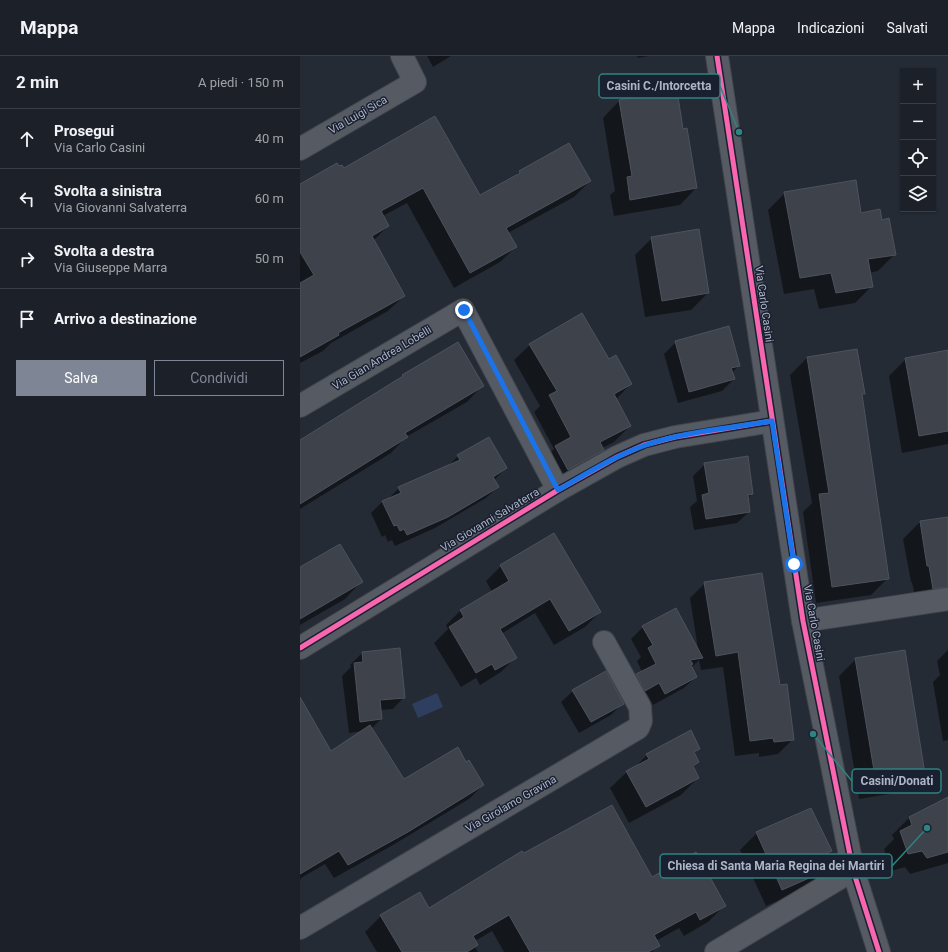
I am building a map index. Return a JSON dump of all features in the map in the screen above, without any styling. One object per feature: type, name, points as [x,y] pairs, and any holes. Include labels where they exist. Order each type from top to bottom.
[{"type":"street","name":"Via Luigi Sica","points":[[300,149],[415,82],[402,56]]},
{"type":"street","name":"Via Carlo Casini","points":[[717,56],[803,621],[853,870],[879,952]]},
{"type":"street","name":"Via Gian Andrea Lobelli","points":[[300,406],[464,310],[558,490]]},
{"type":"street","name":"Via Giovanni Salvaterra","points":[[300,648],[558,490],[617,457],[644,446],[690,434],[772,421]]},
{"type":"street","points":[[803,621],[948,599]]},
{"type":"street","name":"Via Girolamo Gravina","points":[[300,928],[638,728],[641,722],[640,707],[604,642]]},
{"type":"street","points":[[716,952],[853,870]]},
{"type":"water","points":[[437,693],[443,707],[418,718],[412,704]]},
{"type":"building","points":[[677,90],[683,129],[687,128],[697,188],[630,200],[627,177],[632,176],[619,100]]},
{"type":"building","points":[[435,116],[480,195],[569,143],[591,181],[506,228],[517,247],[470,273],[423,188],[381,211],[389,226],[372,236],[405,296],[338,333],[339,335],[300,357],[300,283],[314,275],[300,252],[300,184],[337,163],[339,166],[342,165],[344,168]]},
{"type":"building","points":[[856,180],[861,213],[880,209],[882,220],[889,218],[896,255],[868,259],[873,287],[836,293],[831,273],[800,278],[784,192]]},
{"type":"building","points":[[699,229],[709,293],[662,301],[651,237]]},
{"type":"building","points":[[582,313],[609,359],[616,355],[632,384],[614,394],[631,426],[600,442],[604,450],[568,470],[555,446],[571,437],[549,395],[557,391],[529,344]]},
{"type":"building","points":[[729,326],[740,366],[731,368],[735,379],[689,392],[675,341]]},
{"type":"building","points":[[458,342],[484,386],[405,433],[408,437],[300,504],[300,440],[403,376],[402,375]]},
{"type":"building","points":[[857,349],[865,394],[862,394],[889,579],[832,587],[819,494],[829,493],[807,357]]},
{"type":"building","points":[[948,350],[948,431],[919,436],[905,358]]},
{"type":"building","points":[[489,437],[507,468],[493,477],[499,487],[448,517],[407,535],[404,529],[400,531],[397,525],[394,526],[382,501],[401,493],[398,487],[460,460],[457,455]]},
{"type":"building","points":[[748,456],[753,494],[748,495],[750,512],[706,519],[702,495],[709,493],[704,463]]},
{"type":"building","points":[[948,517],[948,587],[933,589],[929,566],[927,566],[920,521]]},
{"type":"building","points":[[554,533],[601,612],[569,631],[550,599],[500,629],[517,658],[495,670],[492,664],[476,673],[449,627],[464,617],[460,610],[509,581],[500,565]]},
{"type":"building","points":[[340,544],[363,582],[300,619],[300,567]]},
{"type":"building","points":[[762,573],[780,685],[787,684],[794,740],[774,742],[773,738],[750,741],[738,652],[716,656],[704,582]]},
{"type":"building","points":[[676,608],[703,658],[690,660],[693,664],[691,665],[697,677],[665,694],[659,683],[645,691],[636,674],[656,664],[648,648],[653,645],[642,626]]},
{"type":"building","points":[[400,648],[405,698],[380,700],[382,719],[360,722],[354,663],[363,662],[362,652]]},
{"type":"building","points":[[905,650],[925,774],[876,782],[855,658]]},
{"type":"building","points":[[606,671],[624,704],[591,722],[572,690]]},
{"type":"building","points":[[300,697],[331,751],[370,725],[404,779],[458,747],[466,762],[469,760],[484,785],[408,832],[348,865],[339,851],[300,874]]},
{"type":"building","points":[[691,730],[700,749],[694,752],[699,762],[693,766],[699,778],[646,807],[626,771],[649,759],[646,754]]},
{"type":"building","points":[[948,797],[948,852],[927,858],[922,851],[908,854],[900,831],[912,825],[909,817]]},
{"type":"building","points":[[612,805],[652,877],[696,852],[726,906],[700,920],[696,912],[654,935],[660,946],[648,952],[530,952],[509,915],[473,936],[478,945],[467,952],[402,952],[380,915],[420,892],[429,908],[522,851],[524,853]]},
{"type":"building","points":[[811,808],[832,851],[827,853],[831,863],[823,867],[825,871],[782,890],[756,832]]},
{"type":"cycle path","points":[[717,56],[803,621],[853,870],[879,952]]},
{"type":"cycle path","points":[[300,648],[558,490],[617,457],[644,445],[675,437],[772,421]]},
{"type":"place","name":"Casini C./Intorcetta","points":[[739,132]]},
{"type":"place","name":"Casini/Donati","points":[[813,734]]},
{"type":"place","name":"Chiesa di Santa Maria Regina dei Martiri","points":[[927,828]]},
{"type":"route","points":[[464,310],[558,490],[617,457],[659,441],[690,434],[772,421],[794,564]]}]
